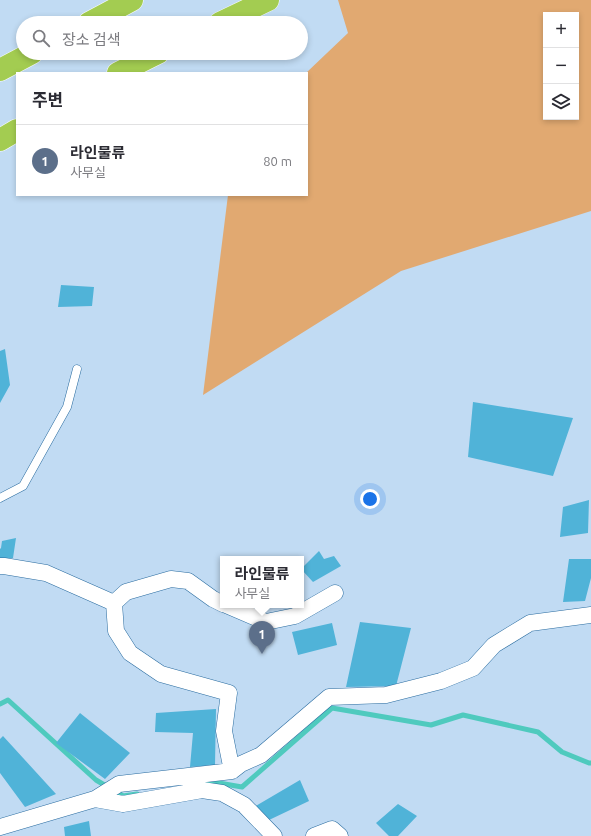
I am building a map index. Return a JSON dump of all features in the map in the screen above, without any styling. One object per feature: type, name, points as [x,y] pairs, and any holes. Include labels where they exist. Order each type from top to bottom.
[{"type":"highway","points":[[101,16],[132,0]]},
{"type":"highway","points":[[235,16],[268,0]]},
{"type":"highway","points":[[0,70],[19,60]]},
{"type":"highway","points":[[120,72],[144,60]]},
{"type":"highway","points":[[0,140],[16,131]]},
{"type":"street","points":[[0,566],[46,573],[114,603]]},
{"type":"street","points":[[114,603],[126,592],[171,579],[188,581],[220,602]]},
{"type":"street","points":[[233,608],[266,622],[295,616],[335,593]]},
{"type":"street","points":[[114,603],[116,631],[130,653],[160,674],[229,693],[224,731],[232,771]]},
{"type":"street","points":[[0,827],[99,797],[119,784],[232,771],[241,764],[261,755],[328,697],[386,696],[441,681],[473,668],[494,645],[530,623],[591,615]]},
{"type":"street","points":[[99,797],[123,804],[202,790],[222,793],[244,805],[274,836]]},
{"type":"street","points":[[314,836],[332,829],[340,836]]},
{"type":"lane","points":[[0,498],[23,486],[67,407],[76,369]]},
{"type":"shaded area","points":[[338,0],[591,0],[591,211],[401,271],[203,395],[228,196],[308,196],[308,72],[348,33]]},
{"type":"building","points":[[61,285],[94,287],[92,306],[58,307]]},
{"type":"building","points":[[5,349],[10,385],[0,403],[0,351]]},
{"type":"building","points":[[473,402],[573,418],[553,476],[468,457]]},
{"type":"building","points":[[589,500],[588,533],[560,537],[563,507]]},
{"type":"building","points":[[16,538],[13,558],[0,559],[2,541]]},
{"type":"building","points":[[319,551],[324,559],[334,556],[341,566],[313,582],[304,572],[304,566]]},
{"type":"building","points":[[569,559],[591,559],[591,578],[585,601],[563,602]]},
{"type":"building","points":[[360,622],[411,628],[396,686],[346,687]]},
{"type":"building","points":[[332,623],[337,645],[298,655],[292,632]]},
{"type":"building","points":[[216,709],[215,765],[190,767],[193,733],[155,732],[156,713]]},
{"type":"building","points":[[80,713],[130,753],[105,779],[56,743]]},
{"type":"building","points":[[3,736],[56,794],[25,807],[0,773],[0,739]]},
{"type":"building","points":[[300,780],[309,801],[269,820],[254,807]]},
{"type":"building","points":[[398,804],[417,816],[398,836],[389,836],[376,823]]},
{"type":"building","points":[[89,821],[91,836],[65,836],[64,827]]},
{"type":"waterway","points":[[0,704],[8,700],[96,780],[123,796],[137,794]]},
{"type":"waterway","points":[[204,784],[213,782],[242,787],[332,708],[431,725],[463,715],[538,732],[562,752],[591,763]]},
{"type":"place","name":"라인물류","points":[[262,654]]}]
